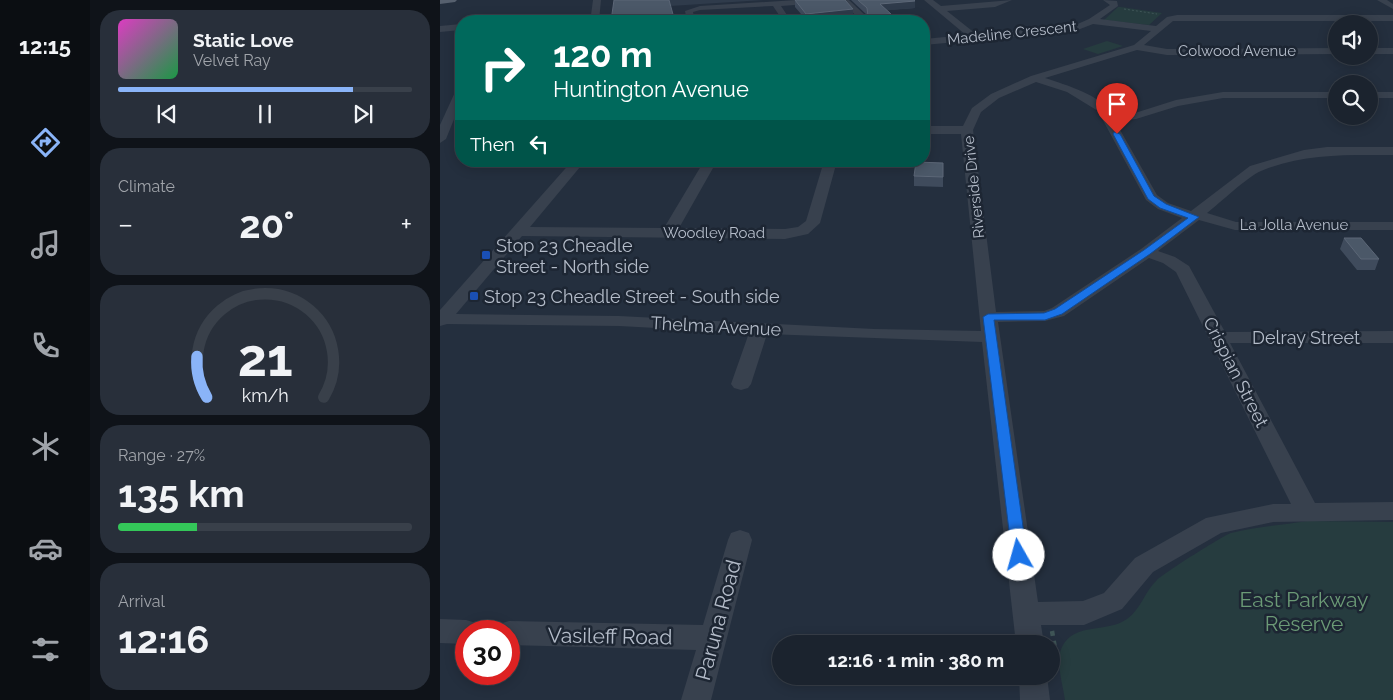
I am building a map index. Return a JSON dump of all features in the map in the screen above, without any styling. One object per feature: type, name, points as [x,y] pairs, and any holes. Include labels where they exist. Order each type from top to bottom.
[{"type":"main road","points":[[440,1],[451,0]]},
{"type":"street","points":[[595,15],[597,0]]},
{"type":"street","points":[[845,0],[859,15]]},
{"type":"street","points":[[928,0],[974,37]]},
{"type":"street","points":[[939,9],[995,5],[1008,0]]},
{"type":"street","points":[[1381,0],[1392,9]]},
{"type":"street","points":[[690,15],[689,12],[693,9],[820,1]]},
{"type":"street","name":"Madeline Crescent","points":[[930,41],[1080,26],[1092,21],[1110,3]]},
{"type":"street","points":[[776,4],[783,15]]},
{"type":"street","name":"Riverside Drive","points":[[1029,635],[988,317],[967,130],[976,110],[995,96],[1035,78],[1137,47],[1159,22],[1170,19],[1239,14],[1392,9]]},
{"type":"street","points":[[1092,21],[1159,22]]},
{"type":"street","points":[[440,29],[455,28]]},
{"type":"street","name":"Colwood Avenue","points":[[1137,47],[1167,52],[1328,51]]},
{"type":"street","points":[[1378,51],[1393,51]]},
{"type":"street","points":[[1035,78],[1071,90],[1103,109],[1151,197],[1163,206],[1196,216]]},
{"type":"street","points":[[1108,118],[1136,116],[1176,103],[1223,95],[1328,95]]},
{"type":"street","points":[[1378,95],[1393,95]]},
{"type":"street","points":[[440,139],[455,111]]},
{"type":"street","points":[[930,130],[967,130]]},
{"type":"street","points":[[988,317],[1045,316],[1058,312],[1147,252],[1255,170],[1289,157],[1327,151],[1393,151]]},
{"type":"street","points":[[441,320],[574,167]]},
{"type":"street","points":[[669,233],[708,167]]},
{"type":"street","name":"Woodley Road","points":[[518,231],[785,234],[803,231],[813,223],[828,167]]},
{"type":"street","name":"La Jolla Avenue","points":[[1196,216],[1235,226],[1393,226]]},
{"type":"street","name":"Crispian Street","points":[[1147,252],[1169,260],[1184,269],[1307,511]]},
{"type":"street","name":"Thelma Avenue","points":[[441,320],[619,321],[874,334],[991,337]]},
{"type":"street","points":[[741,384],[760,328]]},
{"type":"street","name":"Delray Street","points":[[1219,338],[1393,337]]},
{"type":"street","points":[[1027,614],[1084,613],[1113,601],[1144,565],[1215,525],[1273,513],[1393,511]]},
{"type":"street","name":"Paruna Road","points":[[696,700],[740,540]]},
{"type":"street","points":[[440,632],[455,632]]},
{"type":"street","name":"Vasileff Road","points":[[520,633],[712,638]]},
{"type":"street","points":[[1034,685],[1035,700]]},
{"type":"path","points":[[1110,3],[1159,22]]},
{"type":"green space","points":[[1118,7],[1162,13],[1149,25],[1104,20]]},
{"type":"green space","points":[[1107,41],[1123,46],[1098,54],[1083,49]]},
{"type":"green space","name":"East Parkway Reserve","points":[[1307,521],[1393,522],[1393,700],[1065,700],[1060,673],[1060,653],[1067,639],[1083,631],[1111,626],[1127,619],[1136,610],[1149,589],[1162,576],[1226,535],[1250,529]]},
{"type":"building","points":[[614,0],[669,0],[673,15],[612,15]]},
{"type":"building","points":[[795,0],[845,0],[853,9],[806,14]]},
{"type":"building","points":[[858,0],[915,1],[880,4],[891,14],[868,15],[867,8]]},
{"type":"building","points":[[930,163],[943,163],[943,177],[914,176],[915,167],[930,167]]},
{"type":"building","points":[[1344,238],[1361,238],[1379,259],[1361,259]]},
{"type":"place","name":"Stop 23 Cheadle Street - North side","points":[[486,255]]},
{"type":"place","name":"Stop 23 Cheadle Street - South side","points":[[474,296]]},
{"type":"route","points":[[1019,555],[988,317],[1045,316],[1058,312],[1147,252],[1194,217],[1163,206],[1151,197],[1117,134]]}]
